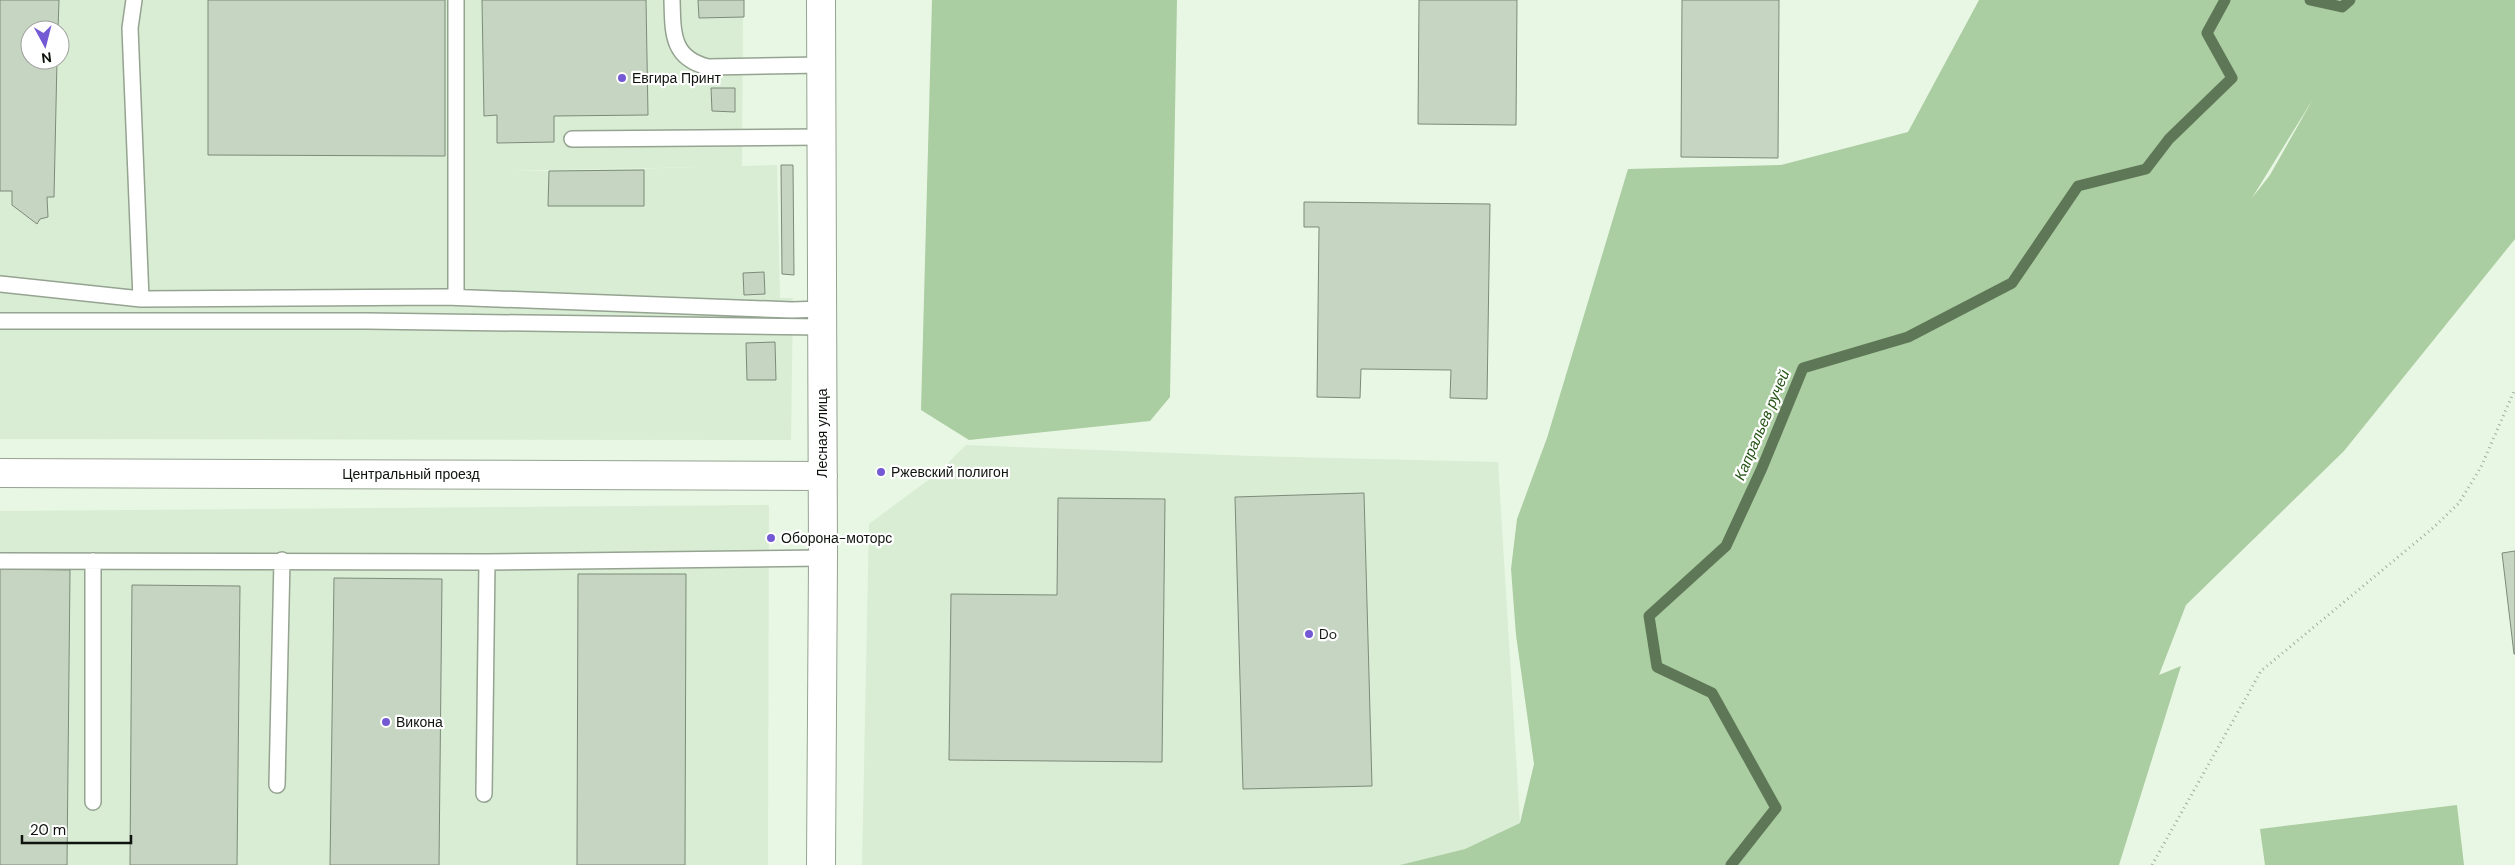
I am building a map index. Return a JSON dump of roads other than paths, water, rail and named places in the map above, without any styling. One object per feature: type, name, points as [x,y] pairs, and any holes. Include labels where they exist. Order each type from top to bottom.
[{"type":"street","name":"Лесная улица","points":[[820,0],[823,476],[821,865]]},
{"type":"street","name":"Центральный проезд","points":[[0,473],[823,476]]},
{"type":"lane","points":[[134,0],[130,28],[141,299]]},
{"type":"lane","points":[[456,0],[456,298]]},
{"type":"lane","points":[[672,0],[673,27],[678,48],[693,63],[708,67],[821,65]]},
{"type":"lane","points":[[572,139],[822,137]]},
{"type":"lane","points":[[0,284],[141,299],[456,298],[792,310],[822,318]]},
{"type":"lane","points":[[0,321],[822,318]]},
{"type":"lane","points":[[0,561],[282,560],[487,562],[823,558]]},
{"type":"lane","points":[[277,786],[282,560]]},
{"type":"lane","points":[[93,802],[94,561]]},
{"type":"lane","points":[[484,794],[487,562]]},
{"type":"waterway","name":"Капральев ручей","points":[[1731,865],[1776,808],[1712,693],[1657,667],[1649,616],[1726,546],[1762,468],[1803,368],[1908,337],[2012,283],[2078,186],[2146,169],[2169,139],[2232,78],[2207,33],[2225,0]]},
{"type":"waterway","name":"Капральев ручей","points":[[2310,0],[2342,7],[2350,0]]},
{"type":"place","name":"Евгира Принт","points":[[622,78]]},
{"type":"place","name":"Ржевский полигон","points":[[881,472]]},
{"type":"place","name":"Оборона-моторс","points":[[771,538]]},
{"type":"place","name":"Do","points":[[1309,634]]},
{"type":"place","name":"Викона","points":[[386,722]]}]
